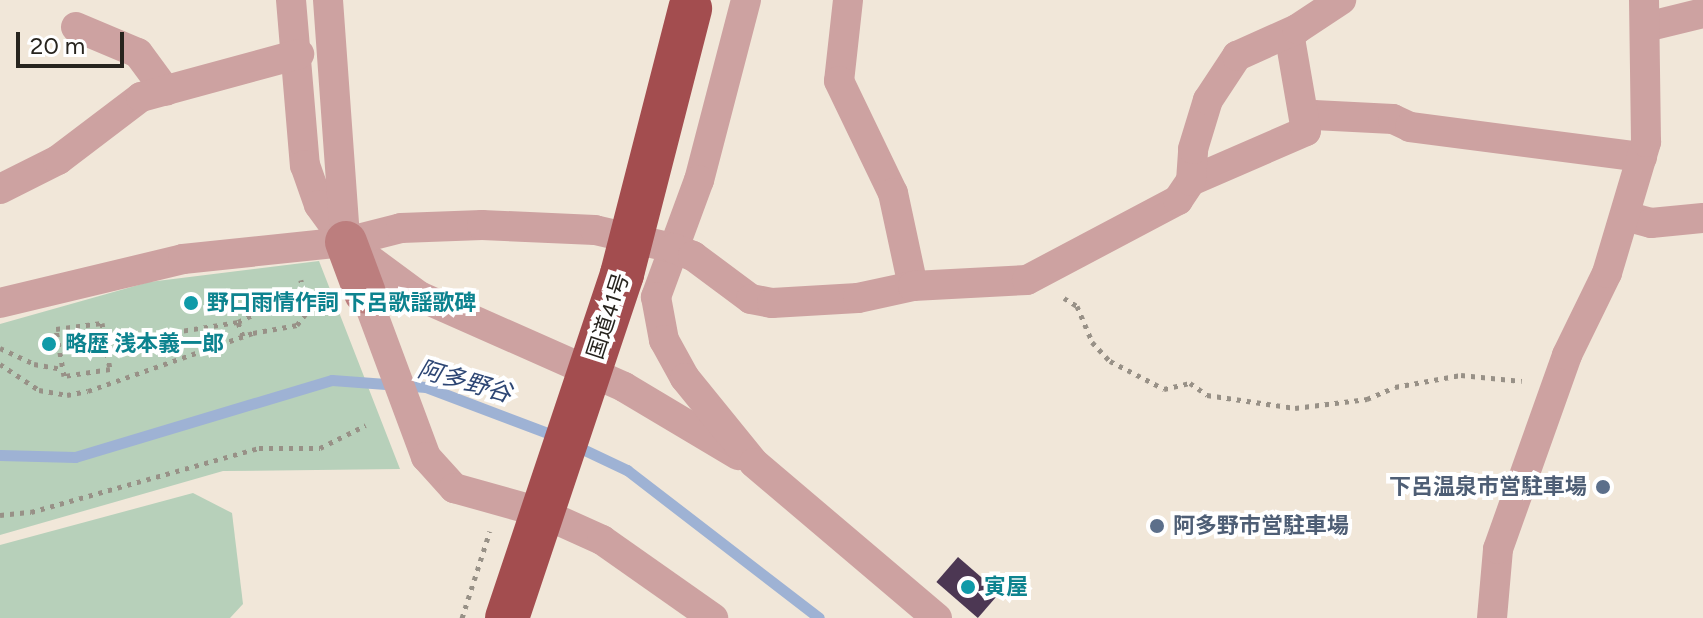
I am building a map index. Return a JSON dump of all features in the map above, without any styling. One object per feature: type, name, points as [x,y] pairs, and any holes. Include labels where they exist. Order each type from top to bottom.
[{"type":"highway","name":"国道41号","points":[[507,618],[622,274],[690,9]]},
{"type":"street","points":[[291,0],[299,54],[305,165],[319,205],[346,242],[426,457],[454,488],[498,500],[602,540],[713,618]]},
{"type":"street","points":[[328,0],[346,242],[419,296],[624,387],[754,463],[937,618]]},
{"type":"street","points":[[746,0],[699,180],[656,297],[664,340],[685,378],[754,463]]},
{"type":"street","points":[[848,0],[839,81],[893,193],[913,286]]},
{"type":"street","points":[[0,303],[183,259],[346,242],[401,228],[482,225],[595,230],[673,248],[693,256],[751,299],[772,303],[858,298],[913,286],[983,285],[1039,274],[1178,200],[1191,181],[1193,149],[1208,100],[1237,56],[1289,33],[1341,0]]},
{"type":"street","points":[[1492,618],[1498,549],[1554,392],[1607,273],[1642,157],[1645,13],[1703,13]]},
{"type":"street","points":[[76,27],[138,53],[166,91]]},
{"type":"street","points":[[1289,33],[1301,109],[1307,121]]},
{"type":"street","points":[[0,189],[58,160],[121,107],[166,91],[299,54]]},
{"type":"street","points":[[1191,181],[1297,139],[1314,115],[1393,119],[1410,127],[1642,157]]},
{"type":"street","points":[[1625,216],[1651,223],[1703,218]]},
{"type":"path","points":[[1039,274],[1049,288],[1077,306],[1092,342],[1110,361],[1164,389],[1190,383],[1207,395],[1295,408],[1367,399],[1395,387],[1461,375],[1524,381],[1554,392]]},
{"type":"path","points":[[62,369],[34,364],[2,348],[0,363],[51,393],[67,395],[112,384],[243,336],[305,320],[304,290],[299,275]]},
{"type":"path","points":[[105,343],[238,322],[304,290]]},
{"type":"path","points":[[238,322],[243,336]]},
{"type":"path","points":[[110,369],[64,376],[56,329],[102,323],[110,369],[112,384]]},
{"type":"path","points":[[0,515],[31,512],[259,448],[320,448],[366,425]]},
{"type":"path","points":[[462,618],[498,500]]},
{"type":"green space","points":[[319,261],[400,469],[223,471],[0,535],[0,324],[149,282]]},
{"type":"green space","points":[[193,493],[232,513],[243,604],[230,618],[0,618],[0,545]]},
{"type":"building","name":"寅屋","points":[[958,557],[1000,593],[978,618],[936,582]]},
{"type":"waterway","name":"阿多野谷","points":[[0,455],[75,457],[332,380],[426,387],[558,437]]},
{"type":"waterway","name":"阿多野谷","points":[[574,445],[627,470],[819,618]]},
{"type":"place","name":"野口雨情作詞 下呂歌謡歌碑","points":[[191,303]]},
{"type":"place","name":"略歴 浅本義一郎","points":[[49,344]]},
{"type":"place","name":"下呂温泉市営駐車場","points":[[1603,487]]},
{"type":"place","name":"阿多野市営駐車場","points":[[1157,526]]},
{"type":"place","name":"寅屋","points":[[968,587]]}]
